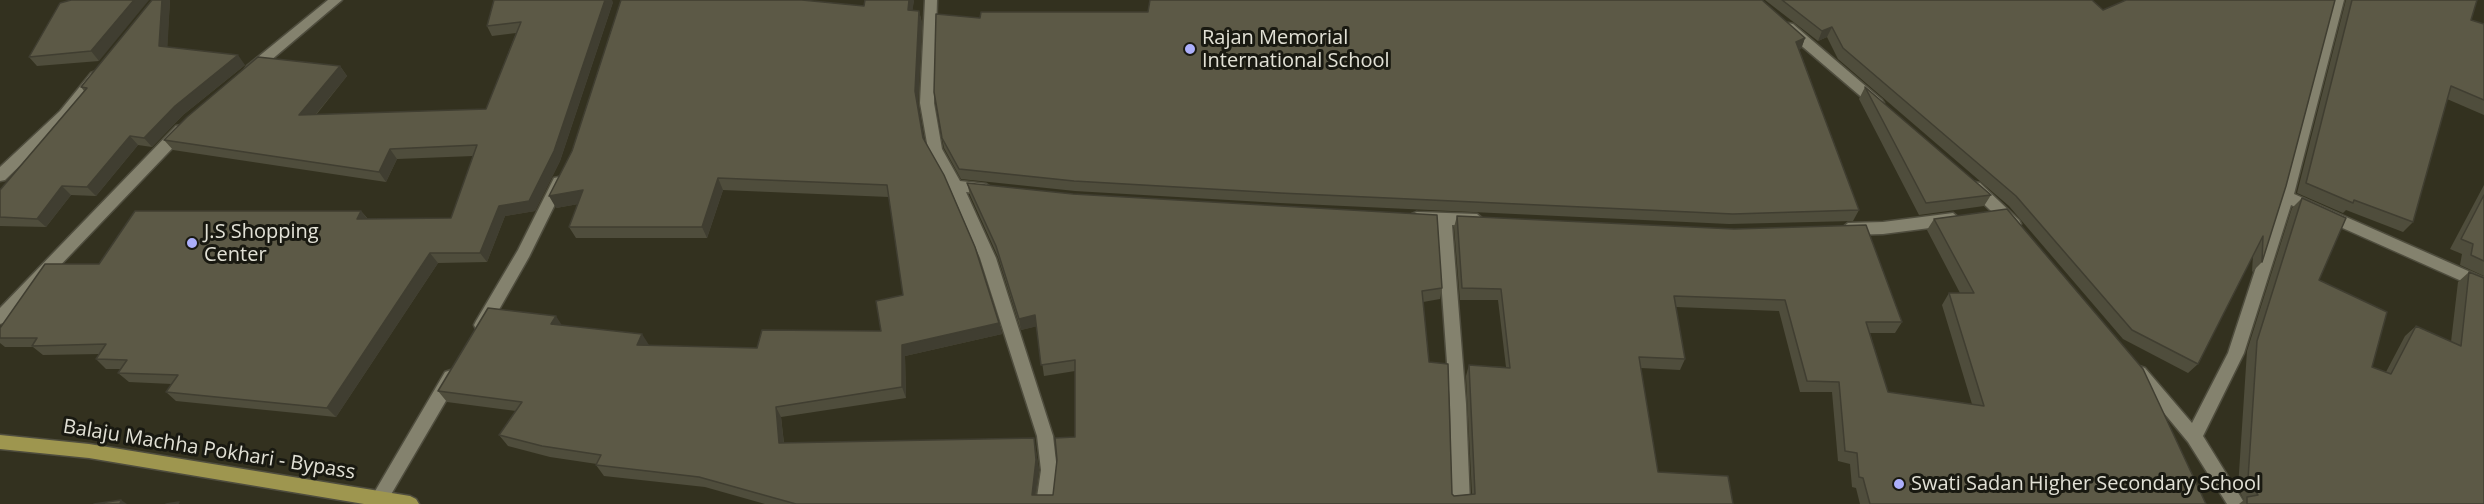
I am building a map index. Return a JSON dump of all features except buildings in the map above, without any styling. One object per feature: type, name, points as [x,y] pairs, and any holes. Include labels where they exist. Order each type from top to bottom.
[{"type":"main road","name":"Balaju Machha Pokhari - Bypass","points":[[0,442],[89,451],[410,504]]},
{"type":"street","points":[[244,76],[336,0]]},
{"type":"street","points":[[931,0],[927,103],[935,149],[956,186],[988,258],[1045,436],[1049,470],[1045,504]]},
{"type":"street","points":[[2194,438],[2236,353],[2286,197],[2338,0]]},
{"type":"street","points":[[1778,18],[1889,113]]},
{"type":"street","points":[[0,176],[65,114],[103,68]]},
{"type":"street","points":[[0,318],[189,121]]},
{"type":"street","points":[[476,335],[524,253],[564,172]]},
{"type":"street","points":[[1959,174],[2003,212],[2026,239]]},
{"type":"street","points":[[956,186],[1003,191]]},
{"type":"street","points":[[2286,197],[2484,285]]},
{"type":"street","points":[[1836,229],[1883,228],[2003,212]]},
{"type":"street","points":[[1397,217],[1491,221]]},
{"type":"street","points":[[1444,219],[1458,404],[1461,504]]},
{"type":"street","points":[[380,498],[458,365]]},
{"type":"street","points":[[2133,365],[2194,438],[2236,504]]},
{"type":"place","name":"Rajan Memorial International School","points":[[1190,49]]},
{"type":"place","name":"J.S Shopping Center","points":[[192,243]]},
{"type":"place","name":"Swati Sadan Higher Secondary School","points":[[1899,484]]}]
